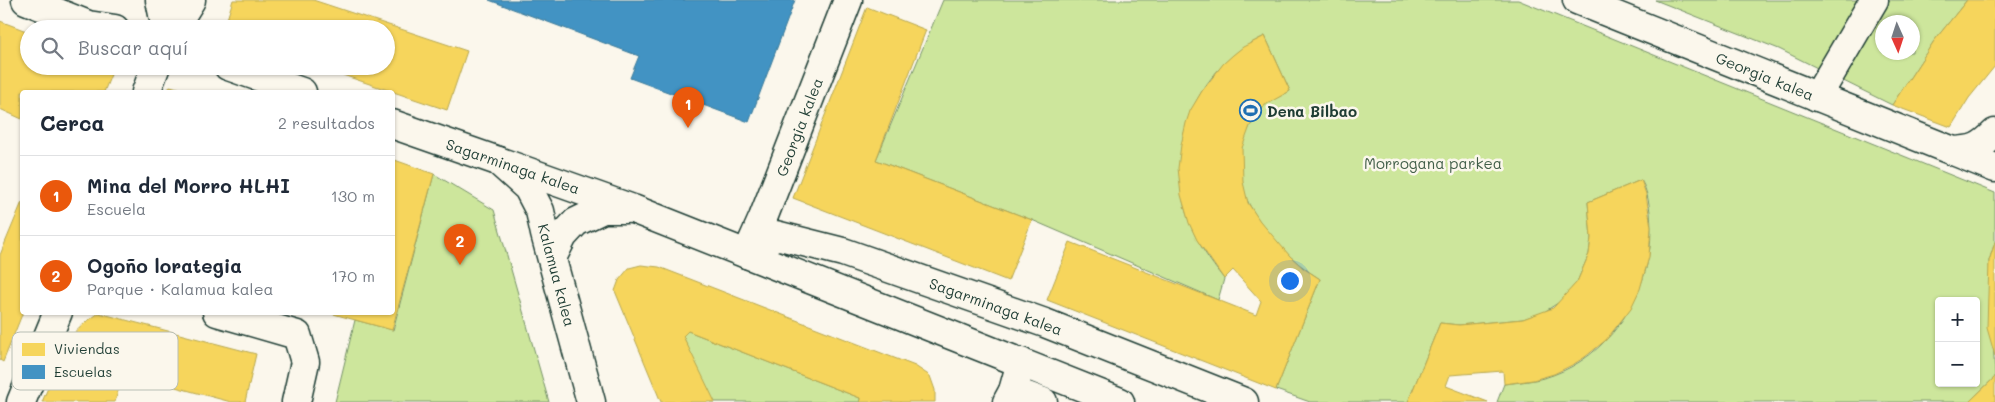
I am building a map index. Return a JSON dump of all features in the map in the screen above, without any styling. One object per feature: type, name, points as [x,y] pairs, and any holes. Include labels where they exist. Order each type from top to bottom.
[{"type":"street","points":[[26,0],[76,20]]},
{"type":"street","points":[[160,0],[164,20]]},
{"type":"street","points":[[179,20],[191,0]]},
{"type":"street","name":"Georgia kalea","points":[[747,254],[763,218],[848,0]]},
{"type":"street","name":"Georgia kalea","points":[[1577,0],[1995,168]]},
{"type":"street","points":[[1817,97],[1874,0]]},
{"type":"street","points":[[147,90],[153,75]]},
{"type":"street","points":[[254,75],[296,90]]},
{"type":"street","name":"Sagarminaga kalea","points":[[395,125],[633,209],[1120,402]]},
{"type":"street","points":[[1953,152],[1970,151],[1980,147],[1995,133]]},
{"type":"street","name":"Kalamua kalea","points":[[498,161],[528,188],[540,211],[591,402]]},
{"type":"street","name":"Sagarminaga kalea","points":[[552,258],[563,236],[576,222],[602,209],[633,209]]},
{"type":"street","name":"Sagarminaga kalea","points":[[747,254],[776,235],[843,252],[1045,323],[1244,402]]},
{"type":"street","points":[[50,332],[57,315]]},
{"type":"street","points":[[227,315],[298,336],[305,362],[296,402]]},
{"type":"street","points":[[1021,362],[1010,397],[1044,402]]},
{"type":"street","points":[[21,402],[26,390]]},
{"type":"green space","name":"Morrogana parkea","points":[[943,0],[1518,0],[1995,193],[1995,242],[1989,261],[1995,377],[1969,402],[1497,402],[1504,384],[1541,379],[1553,375],[1590,355],[1605,341],[1631,307],[1640,288],[1650,247],[1651,222],[1649,203],[1641,180],[1588,202],[1591,238],[1589,254],[1577,282],[1561,301],[1544,312],[1523,319],[1459,325],[1440,323],[1408,402],[1310,402],[1276,390],[1320,279],[1299,264],[1271,236],[1255,215],[1245,192],[1241,160],[1243,142],[1253,120],[1264,106],[1290,91],[1265,36],[1241,50],[1220,68],[1203,90],[1191,114],[1183,139],[1180,166],[1182,194],[1189,221],[1196,237],[1224,279],[1218,300],[1032,220],[876,160]]},
{"type":"green space","points":[[1655,0],[1967,0],[1934,41],[1892,105],[1779,49]]},
{"type":"green space","points":[[434,174],[494,210],[549,402],[335,402],[355,320],[393,330]]},
{"type":"green space","points":[[688,331],[860,398],[860,402],[710,402],[683,336]]},
{"type":"building: Viviendas","points":[[233,0],[313,0],[373,20],[227,20]]},
{"type":"building: Viviendas","points":[[1967,0],[1995,0],[1995,66],[1969,98],[1951,127],[1892,105],[1934,41]]},
{"type":"building: Viviendas","points":[[867,7],[926,30],[876,160],[1032,220],[1008,281],[793,198]]},
{"type":"building: Viviendas","points":[[0,21],[20,29],[20,75],[111,75],[105,90],[20,90],[20,118],[0,109]]},
{"type":"building: Viviendas","points":[[395,27],[467,51],[447,110],[395,93],[395,90],[387,90],[343,75],[395,75]]},
{"type":"building: Viviendas","points":[[1265,36],[1290,91],[1265,105],[1250,126],[1242,148],[1243,182],[1248,203],[1260,221],[1290,256],[1303,268],[1320,279],[1276,390],[1047,300],[1070,242],[1256,315],[1261,301],[1233,270],[1224,279],[1197,240],[1189,223],[1181,195],[1178,168],[1186,123],[1190,111],[1202,91],[1223,64],[1233,55],[1243,47]]},
{"type":"building: Viviendas","points":[[170,86],[185,90],[168,90]]},
{"type":"building: Viviendas","points":[[395,160],[434,174],[392,330],[337,315],[395,315]]},
{"type":"building: Viviendas","points":[[1641,180],[1646,194],[1651,227],[1649,257],[1640,289],[1631,308],[1606,340],[1574,364],[1554,374],[1533,380],[1504,384],[1503,371],[1450,375],[1446,386],[1488,402],[1408,402],[1440,323],[1459,325],[1523,319],[1553,308],[1577,282],[1589,254],[1591,238],[1588,202]]},
{"type":"building: Viviendas","points":[[20,207],[20,315],[22,315],[15,332],[12,332],[12,340],[3,362],[0,360],[0,255]]},
{"type":"building: Viviendas","points":[[1995,242],[1995,356],[1987,328],[1989,261]]},
{"type":"building: Viviendas","points":[[641,265],[659,267],[915,366],[930,376],[935,390],[935,402],[860,402],[860,398],[688,331],[683,336],[715,402],[661,402],[615,291],[619,280],[629,268]]},
{"type":"building: Viviendas","points":[[96,315],[107,315],[172,332],[75,332]]},
{"type":"building: Viviendas","points":[[178,334],[256,354],[245,402],[231,402],[178,388]]},
{"type":"building: Viviendas","points":[[1995,377],[1995,402],[1969,402]]},
{"type":"building: Viviendas","points":[[47,390],[118,390],[115,402],[42,402]]},
{"type":"building: Escuelas","points":[[489,0],[795,0],[749,122],[630,78],[639,56]]},
{"type":"place","name":"Dena Bilbao","points":[[1251,111]]},
{"type":"place","name":"Mina del Morro HLHI","points":[[688,128]]},
{"type":"place","name":"Ogoño lorategia","points":[[460,265]]}]
